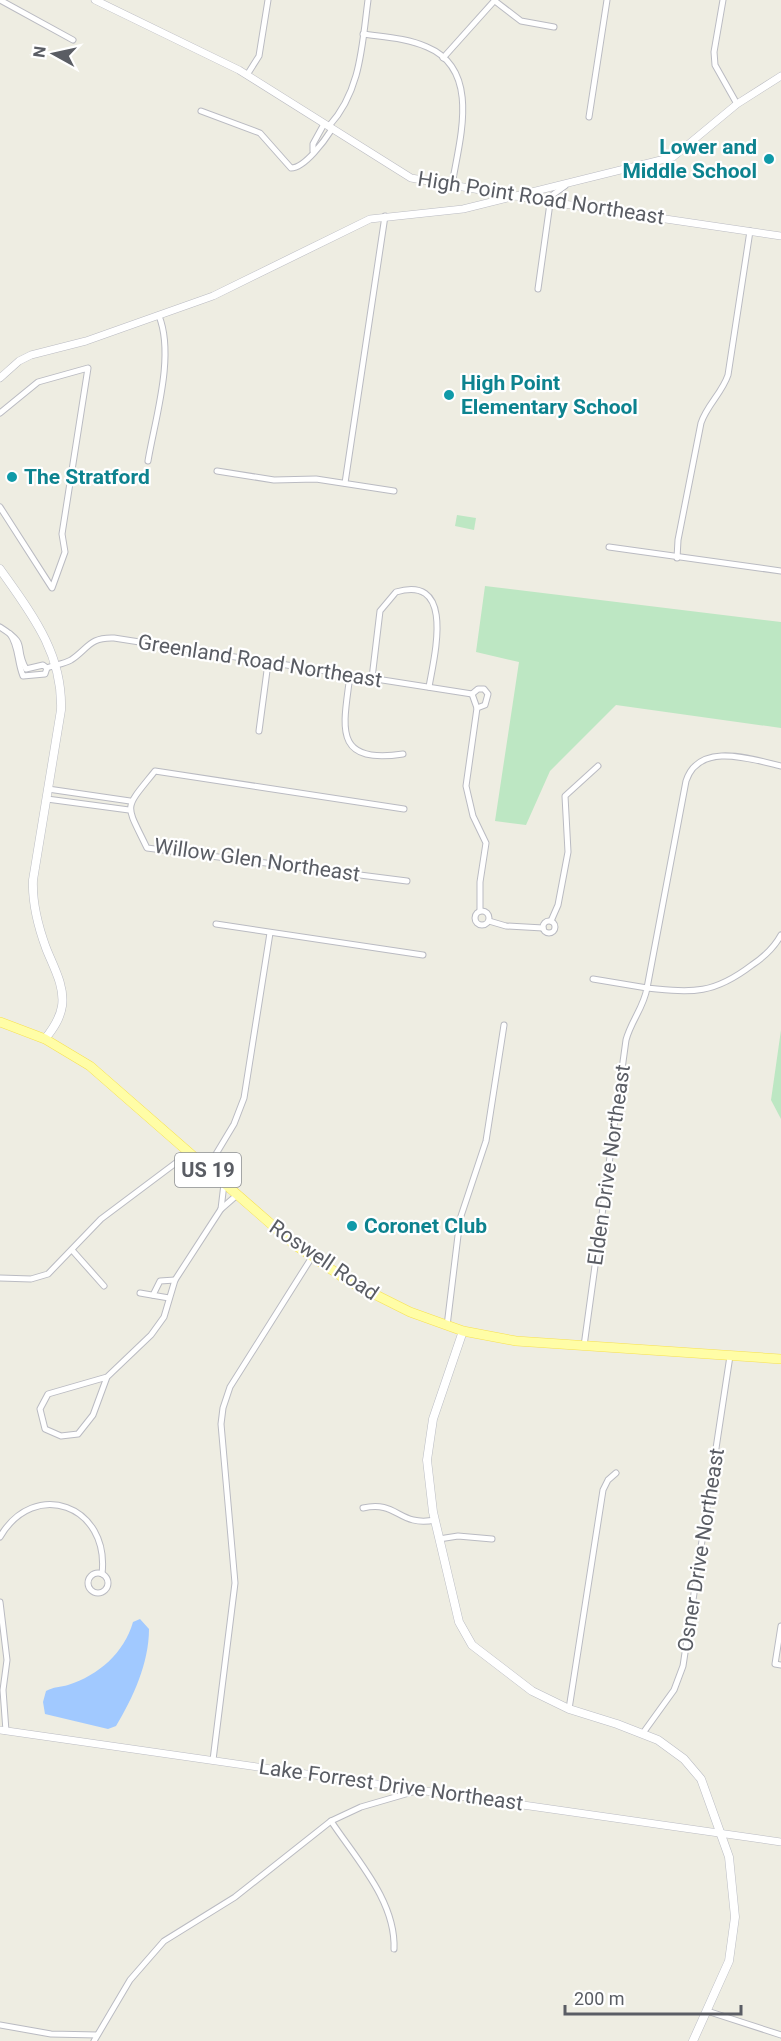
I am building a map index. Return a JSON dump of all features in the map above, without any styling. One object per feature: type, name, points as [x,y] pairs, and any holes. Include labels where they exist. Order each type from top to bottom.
[{"type":"main road","points":[[0,569],[38,624],[57,664],[62,689],[61,710],[33,880],[40,931],[60,985],[63,1000],[59,1017],[45,1039]]},
{"type":"main road","name":"Roswell Road","points":[[0,1022],[45,1039],[90,1066],[237,1196],[312,1257],[379,1298],[447,1326],[519,1342],[781,1359]]},
{"type":"main road","points":[[463,1331],[429,1440],[429,1485],[459,1622],[466,1638],[478,1651],[532,1691],[569,1710],[643,1734],[671,1749],[695,1771],[705,1788],[729,1857],[734,1892],[735,1931],[729,1961],[693,2041]]},
{"type":"street","points":[[0,0],[74,40]]},
{"type":"street","name":"High Point Road Northeast","points":[[95,0],[247,75],[403,175],[518,197],[781,236]]},
{"type":"street","points":[[110,9],[115,0]]},
{"type":"street","points":[[247,75],[259,56],[268,0]]},
{"type":"street","points":[[201,111],[260,133],[291,168],[300,166],[313,151],[320,148],[328,126],[343,109],[353,89],[368,0]]},
{"type":"street","points":[[443,58],[495,0],[521,21],[554,27]]},
{"type":"street","points":[[589,117],[607,0]]},
{"type":"street","points":[[723,0],[714,52],[715,65],[718,76],[737,104]]},
{"type":"street","points":[[363,34],[417,43],[443,58],[457,77],[463,102],[452,185]]},
{"type":"street","points":[[0,378],[26,357],[159,316],[213,296],[370,219],[445,212],[518,197],[648,165],[680,154],[737,104],[781,76]]},
{"type":"street","points":[[538,289],[551,196],[565,186]]},
{"type":"street","points":[[345,483],[385,216]]},
{"type":"street","points":[[677,558],[678,540],[701,423],[707,409],[723,388],[728,375],[750,231]]},
{"type":"street","points":[[148,460],[166,353],[165,335],[159,316]]},
{"type":"street","points":[[0,413],[38,382],[88,368],[62,534],[65,552],[52,588],[0,507]]},
{"type":"street","points":[[217,471],[274,480],[316,479],[394,491]]},
{"type":"street","points":[[0,519],[6,514]]},
{"type":"street","points":[[609,548],[781,571]]},
{"type":"street","points":[[372,678],[382,606],[396,592],[415,590],[428,596],[439,615],[429,687]]},
{"type":"street","name":"Greenland Road Northeast","points":[[0,627],[22,644],[26,669],[43,665],[47,668],[72,659],[94,641],[109,638],[472,694]]},
{"type":"street","points":[[259,732],[268,663]]},
{"type":"street","points":[[350,675],[343,727],[348,742],[364,753],[391,756],[403,754]]},
{"type":"street","points":[[477,708],[484,705],[488,694],[484,689],[478,689],[472,694],[477,708],[465,778],[473,816],[486,843],[480,882],[480,911],[475,917],[478,924],[483,925],[489,921]]},
{"type":"street","name":"Elden Drive Northeast","points":[[584,1347],[626,1040],[631,1024],[644,1002],[686,781],[690,771],[703,759],[719,755],[781,766]]},
{"type":"street","points":[[543,928],[546,922],[551,921],[558,905],[568,852],[565,796],[598,766]]},
{"type":"street","points":[[47,799],[129,810],[130,801],[155,771],[404,809]]},
{"type":"street","points":[[48,789],[130,801]]},
{"type":"street","name":"Willow Glen Northeast","points":[[129,810],[147,848],[407,881]]},
{"type":"street","points":[[480,911],[488,913],[489,921]]},
{"type":"street","points":[[489,921],[506,926],[543,928],[548,933],[554,931],[555,927],[551,921]]},
{"type":"street","points":[[216,924],[423,955]]},
{"type":"street","points":[[207,1169],[234,1124],[244,1098],[270,933]]},
{"type":"street","points":[[593,979],[689,992],[717,987],[734,979],[760,959],[781,935]]},
{"type":"street","points":[[447,1326],[460,1219],[486,1141],[504,1025]]},
{"type":"street","points":[[0,1278],[40,1278],[56,1268],[101,1219],[189,1153]]},
{"type":"street","points":[[221,1209],[224,1184]]},
{"type":"street","points":[[107,1377],[48,1394],[40,1409],[45,1429],[61,1436],[78,1434],[93,1415],[107,1377],[151,1335],[164,1317],[175,1280],[221,1209],[237,1196]]},
{"type":"street","points":[[72,1250],[104,1286]]},
{"type":"street","points":[[213,1760],[235,1583],[221,1424],[222,1407],[230,1387],[312,1257]]},
{"type":"street","points":[[153,1295],[160,1281],[175,1280]]},
{"type":"street","points":[[140,1293],[169,1299]]},
{"type":"street","name":"Osner Drive Northeast","points":[[643,1734],[674,1690],[683,1666],[730,1356]]},
{"type":"street","points":[[569,1710],[603,1490],[608,1480],[616,1473]]},
{"type":"street","points":[[0,1538],[14,1518],[30,1509],[49,1505],[67,1507],[82,1515],[92,1526],[102,1544],[102,1574]]},
{"type":"street","points":[[363,1508],[382,1505],[411,1520],[435,1520]]},
{"type":"street","points":[[439,1539],[458,1536],[492,1539]]},
{"type":"street","points":[[0,1602],[7,1660],[2,1691],[3,1730]]},
{"type":"street","points":[[781,1626],[775,1664],[781,1665]]},
{"type":"street","name":"Lake Forrest Drive Northeast","points":[[3,1730],[781,1842]]},
{"type":"street","points":[[0,2025],[51,2034],[96,2038],[130,1980],[164,1941],[235,1897],[331,1821],[361,1807],[420,1790]]},
{"type":"street","points":[[331,1821],[386,1906],[393,1928],[394,1949]]},
{"type":"street","points":[[707,2011],[781,2035]]},
{"type":"green space","points":[[457,515],[476,518],[474,530],[455,526]]},
{"type":"green space","points":[[485,586],[781,622],[781,728],[616,705],[550,771],[526,825],[495,821],[519,662],[476,652]]},
{"type":"green space","points":[[781,1030],[781,1119],[771,1100]]},
{"type":"water","points":[[140,1619],[149,1629],[146,1655],[134,1692],[116,1726],[108,1729],[45,1714],[43,1702],[46,1691],[79,1681],[100,1669],[117,1653],[133,1622]]},
{"type":"place","name":"Lower and Middle School","points":[[769,159]]},
{"type":"place","name":"High Point Elementary School","points":[[449,395]]},
{"type":"place","name":"The Stratford","points":[[12,477]]},
{"type":"place","name":"Coronet Club","points":[[352,1226]]}]
